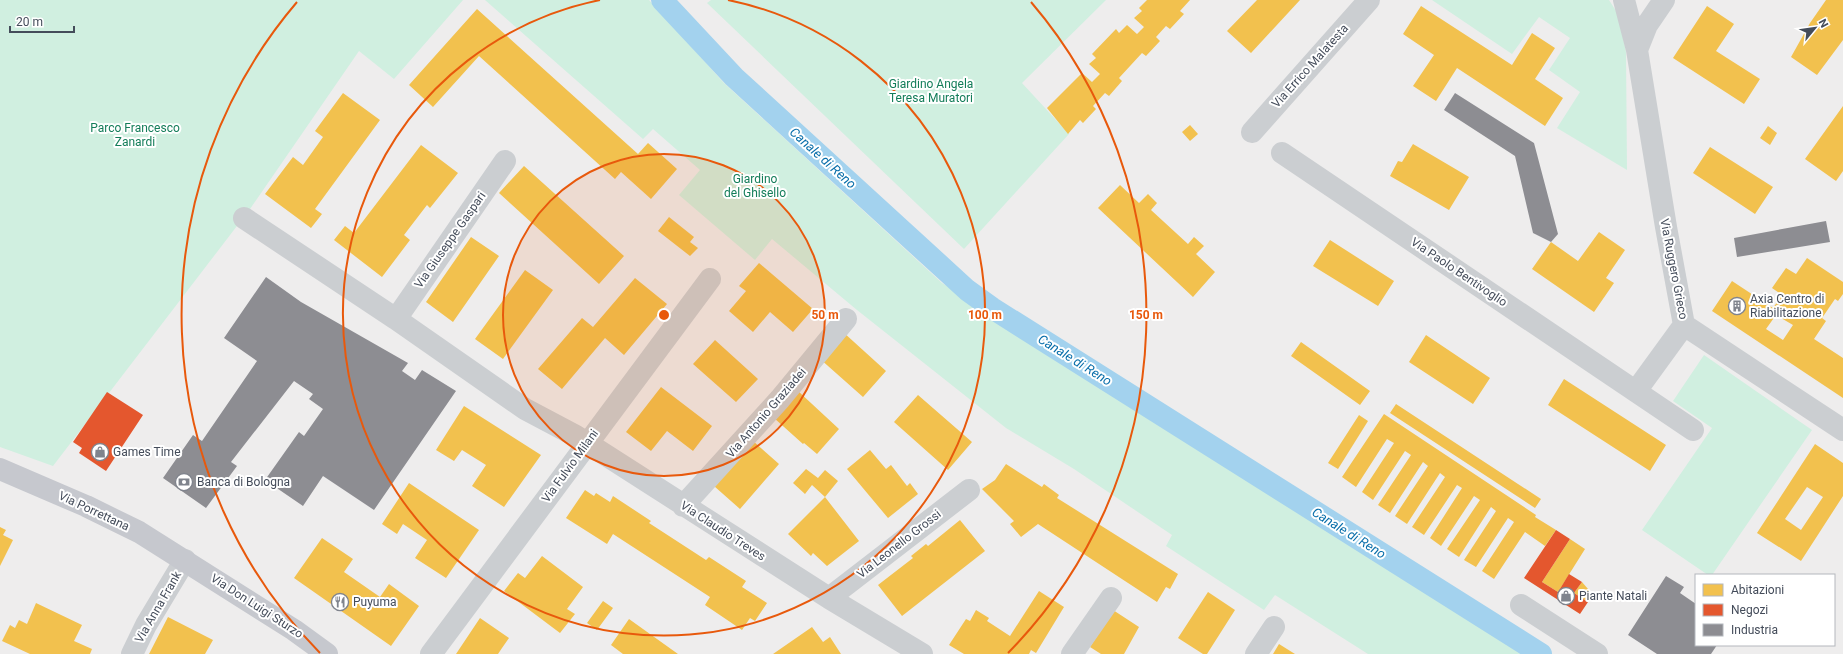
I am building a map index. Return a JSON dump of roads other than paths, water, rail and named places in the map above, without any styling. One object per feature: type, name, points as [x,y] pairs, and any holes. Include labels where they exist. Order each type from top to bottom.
[{"type":"main road","name":"Via Porrettana","points":[[0,469],[86,506],[139,532],[185,560]]},
{"type":"main road","name":"Via Don Luigi Sturzo","points":[[185,560],[294,630],[327,654]]},
{"type":"street","name":"Via Errico Malatesta","points":[[1252,132],[1369,0]]},
{"type":"street","name":"Via Ruggero Grieco","points":[[1624,0],[1638,50],[1666,227],[1684,325],[1843,430]]},
{"type":"street","name":"Via Ruggero Grieco","points":[[1638,50],[1647,25],[1664,0]]},
{"type":"street","name":"Via Paolo Bentivoglio","points":[[1282,152],[1693,430]]},
{"type":"street","name":"Via Giuseppe Gaspari","points":[[396,319],[505,161]]},
{"type":"street","points":[[244,218],[396,319]]},
{"type":"street","name":"Via Fulvio Milani","points":[[431,654],[710,279]]},
{"type":"street","name":"Via Claudio Treves","points":[[396,319],[525,409],[587,443],[829,598],[922,654]]},
{"type":"street","name":"Via Antonio Graziadei","points":[[684,506],[780,400],[846,319]]},
{"type":"street","points":[[1636,391],[1684,325]]},
{"type":"street","name":"Via Leonello Grossi","points":[[829,598],[969,490]]},
{"type":"street","name":"Via Anna Frank","points":[[132,654],[150,618],[185,560]]},
{"type":"street","points":[[1072,654],[1111,598]]},
{"type":"street","points":[[1521,605],[1598,654]]},
{"type":"street","points":[[1256,654],[1274,627]]},
{"type":"waterway","name":"Canale di Reno","points":[[662,0],[734,77],[967,290],[992,308],[1541,654]]},
{"type":"place","name":"Axia Centro di Riabilitazione","points":[[1737,306]]},
{"type":"place","name":"Games Time","points":[[100,452]]},
{"type":"place","name":"Banca di Bologna","points":[[184,482]]},
{"type":"place","name":"Piante Natali","points":[[1566,596]]},
{"type":"place","name":"Puyuma","points":[[340,602]]},
{"type":"park label","name":"Giardino Angela Teresa Muratori","points":[[931,91]]},
{"type":"park label","name":"Parco Francesco Zanardi","points":[[135,135]]},
{"type":"park label","name":"Giardino del Ghisello","points":[[755,186]]}]
